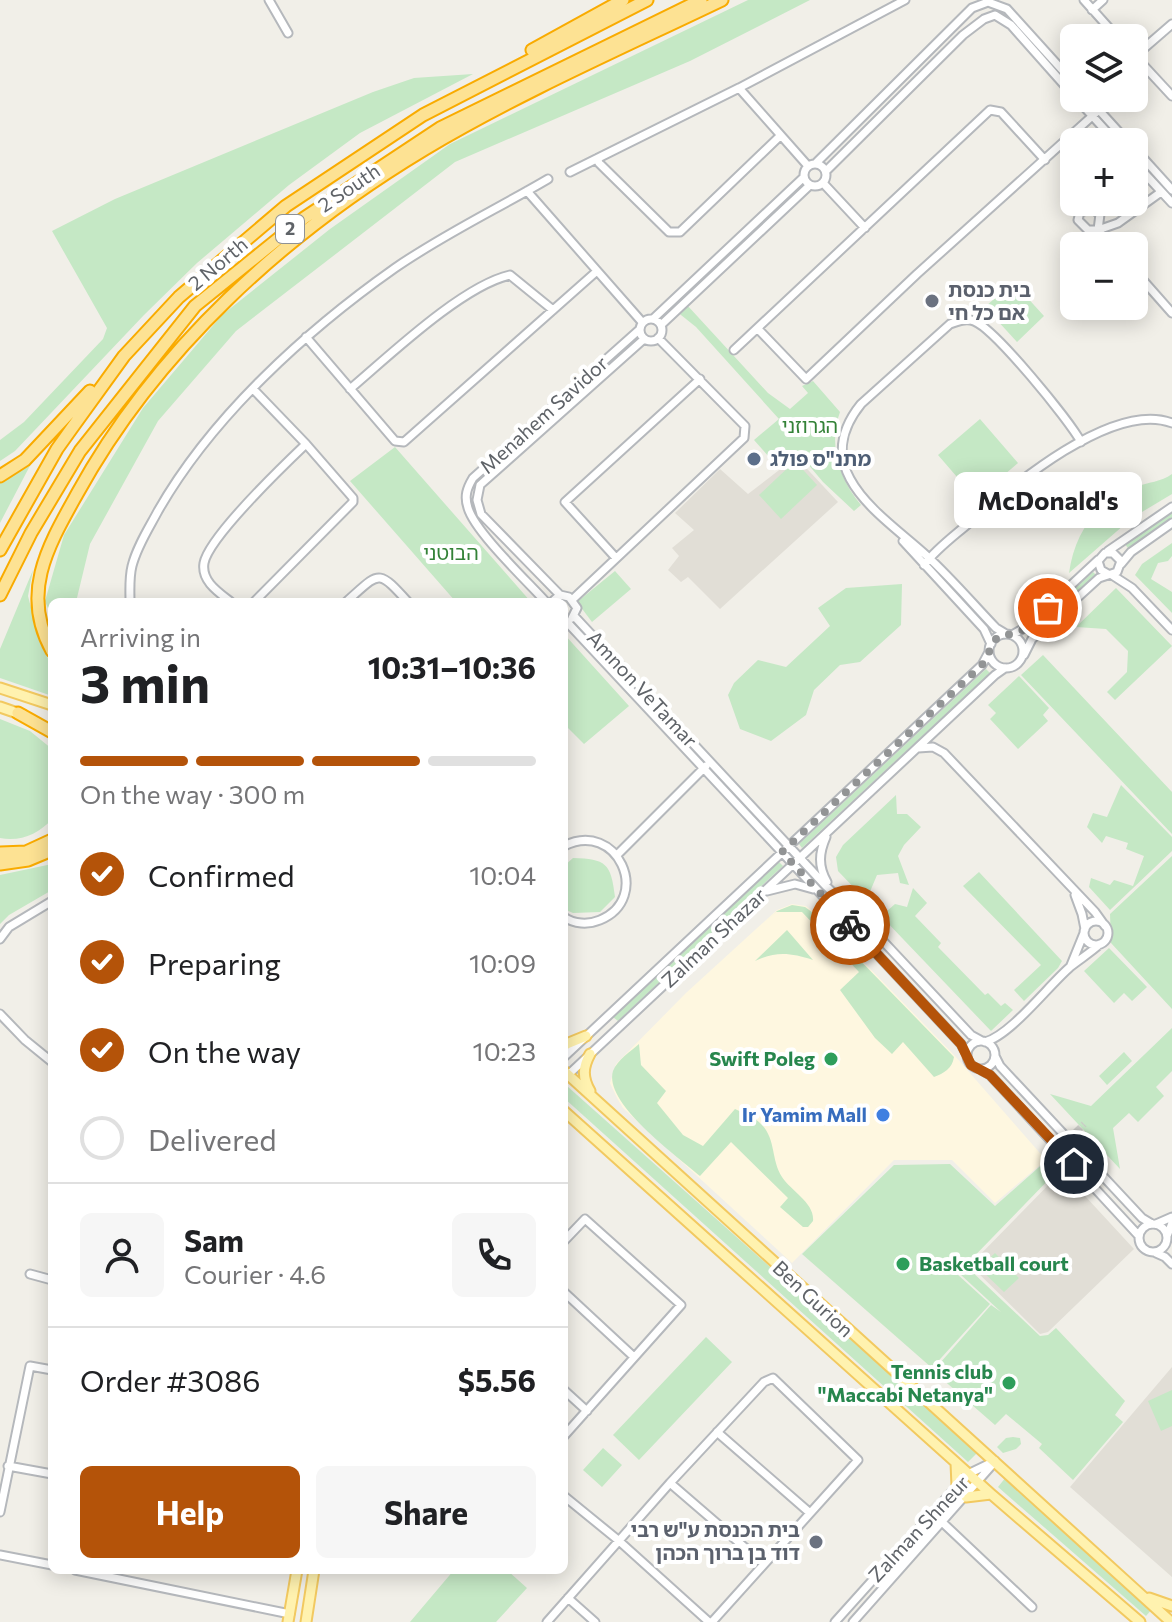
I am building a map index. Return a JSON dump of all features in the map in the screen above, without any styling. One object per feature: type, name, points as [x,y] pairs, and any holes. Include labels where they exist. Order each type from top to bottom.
[{"type":"highway","points":[[469,90],[566,29],[623,0]]},
{"type":"highway","name":"2 North","points":[[0,550],[57,449],[124,356],[179,297],[286,206],[423,115],[647,0]]},
{"type":"highway","name":"2 South","points":[[0,595],[31,533],[80,451],[195,306],[304,218],[440,128],[701,0]]},
{"type":"highway","points":[[48,640],[40,618],[36,592],[44,562],[62,520],[98,455],[150,385],[257,273],[310,228],[425,149],[593,62],[722,0]]},
{"type":"highway","points":[[0,476],[25,460],[124,356]]},
{"type":"highway","points":[[18,713],[48,730]]},
{"type":"highway","points":[[0,853],[26,852],[48,842]]},
{"type":"highway","points":[[0,864],[28,860],[48,852]]},
{"type":"main road","points":[[0,688],[48,704]]},
{"type":"main road","points":[[0,707],[48,724]]},
{"type":"main road","points":[[568,1043],[586,1036]]},
{"type":"main road","points":[[590,1054],[584,1074],[587,1087],[595,1097]]},
{"type":"main road","name":"Ben Gurion","points":[[568,1077],[595,1097],[1171,1622]]},
{"type":"main road","name":"Ben Gurion","points":[[568,1117],[1136,1620]]},
{"type":"main road","points":[[956,1463],[957,1486]]},
{"type":"main road","points":[[966,1497],[991,1494]]},
{"type":"main road","points":[[289,1618],[296,1574]]},
{"type":"main road","points":[[306,1622],[313,1574]]},
{"type":"main road","points":[[1145,1597],[1172,1606]]},
{"type":"street","points":[[269,0],[288,33]]},
{"type":"street","points":[[570,172],[739,88],[905,0]]},
{"type":"street","points":[[1084,0],[1105,24]]},
{"type":"street","points":[[1092,10],[1103,0]]},
{"type":"street","points":[[661,325],[807,181],[812,165],[972,8],[988,2],[1007,9],[1060,68]]},
{"type":"street","points":[[823,183],[826,171],[963,35],[984,19],[995,15],[1011,25],[1060,80]]},
{"type":"street","points":[[1148,44],[1172,24]]},
{"type":"street","points":[[1148,71],[1172,96]]},
{"type":"street","points":[[739,88],[780,136],[812,165],[826,171]]},
{"type":"street","points":[[734,350],[990,110],[1001,112],[1045,160]]},
{"type":"street","points":[[1088,112],[1103,128]]},
{"type":"street","points":[[758,329],[806,379],[1097,112]]},
{"type":"street","points":[[1101,112],[1115,128]]},
{"type":"street","points":[[598,158],[599,163],[669,232],[680,232],[780,136]]},
{"type":"street","points":[[1148,163],[1172,190]]},
{"type":"street","points":[[1148,178],[1172,203]]},
{"type":"street","points":[[130,598],[132,566],[138,549],[172,486],[222,422],[306,337],[428,246],[548,179]]},
{"type":"street","points":[[807,181],[815,186],[823,183]]},
{"type":"street","points":[[641,326],[653,319],[807,181]]},
{"type":"street","points":[[823,183],[865,228]]},
{"type":"street","points":[[527,191],[641,326],[644,339],[652,341],[662,332],[661,325],[653,319]]},
{"type":"street","points":[[1100,232],[1098,230],[1118,223],[1161,192]]},
{"type":"street","points":[[306,337],[395,441],[404,442],[597,271]]},
{"type":"street","points":[[350,389],[458,301],[500,277],[510,275],[519,280],[553,310]]},
{"type":"street","points":[[1148,286],[1172,313]]},
{"type":"street","points":[[1024,655],[1022,643],[996,628],[874,511],[847,474],[841,450],[846,426],[861,404],[950,324],[959,320],[975,321],[991,332],[1067,418],[1081,442]]},
{"type":"street","name":"Menahem Savidor","points":[[545,598],[478,526],[468,510],[466,491],[473,478],[641,326]]},
{"type":"street","points":[[573,599],[744,438],[745,426],[658,338]]},
{"type":"street","name":"Menahem Savidor","points":[[560,595],[481,514],[477,500],[480,485],[644,339]]},
{"type":"street","points":[[616,558],[565,502],[700,379]]},
{"type":"street","points":[[254,390],[349,491],[353,502],[258,598]]},
{"type":"street","points":[[926,561],[1017,481],[1081,442],[1134,422],[1163,420],[1172,423]]},
{"type":"street","points":[[227,598],[207,580],[204,564],[211,548],[270,477],[306,444]]},
{"type":"street","points":[[990,648],[997,637],[1025,629],[1102,555],[1172,507]]},
{"type":"street","points":[[926,561],[984,629],[994,664],[1005,668],[1017,665],[1032,639],[1099,578],[1121,566],[1131,552],[1172,523]]},
{"type":"street","points":[[1102,555],[1116,554],[1132,588]]},
{"type":"street","points":[[1102,555],[1101,570],[1132,588],[1172,630]]},
{"type":"street","points":[[351,598],[370,581],[380,577],[386,578],[404,598]]},
{"type":"street","points":[[555,598],[560,595],[573,599],[577,608],[568,620]]},
{"type":"street","name":"Amnon VeTamar","points":[[568,620],[621,665],[843,902]]},
{"type":"street","name":"Amnon VeTamar","points":[[568,620],[951,1033],[966,1053]]},
{"type":"street","name":"Zalman Shazar","points":[[568,1053],[982,665],[990,648]]},
{"type":"street","points":[[621,665],[627,658]]},
{"type":"street","name":"Zalman Shazar","points":[[568,1072],[1005,668]]},
{"type":"street","points":[[940,726],[938,737],[944,753]]},
{"type":"street","points":[[916,749],[933,747],[944,753],[1067,883],[1105,926],[1107,933],[1100,944],[1070,967],[1014,1022],[992,1040],[970,1046],[966,1053],[971,1065],[990,1075],[1139,1236],[1141,1246],[1165,1257],[1172,1264]]},
{"type":"street","name":"Amnon VeTamar","points":[[617,855],[711,762]]},
{"type":"street","points":[[775,831],[792,835],[806,829]]},
{"type":"street","points":[[829,831],[821,851],[820,866],[827,883],[971,1035],[983,1042],[1000,1066],[1142,1218],[1163,1229],[1172,1250]]},
{"type":"street","points":[[764,869],[770,855],[765,835]]},
{"type":"street","points":[[568,844],[595,841],[617,855],[627,882],[620,904],[609,916],[596,922],[583,923],[568,918]]},
{"type":"street","points":[[1067,883],[1080,905],[1089,943],[1100,944]]},
{"type":"street","points":[[762,893],[795,884],[819,892]]},
{"type":"street","points":[[0,939],[9,927],[48,903]]},
{"type":"street","points":[[1070,967],[1084,931],[1092,922],[1105,926]]},
{"type":"street","points":[[0,1014],[48,1059]]},
{"type":"street","points":[[981,1070],[992,1064],[998,1043],[1014,1022]]},
{"type":"street","points":[[568,1237],[585,1219],[681,1305],[568,1432]]},
{"type":"street","points":[[1139,1236],[1144,1228],[1172,1220],[1162,1249],[1154,1253]]},
{"type":"street","points":[[30,1274],[48,1279]]},
{"type":"street","points":[[568,1296],[634,1357]]},
{"type":"street","points":[[0,1512],[30,1366],[48,1368]]},
{"type":"street","points":[[547,1622],[618,1540],[770,1377],[858,1460],[711,1622],[618,1540],[568,1499]]},
{"type":"street","points":[[568,1394],[587,1411]]},
{"type":"street","points":[[717,1432],[810,1513]]},
{"type":"street","name":"Zalman Shneur","points":[[835,1622],[968,1474],[995,1461]]},
{"type":"street","name":"Zalman Shneur","points":[[853,1622],[979,1483],[995,1461]]},
{"type":"street","points":[[8,1466],[48,1473]]},
{"type":"street","points":[[670,1483],[764,1564]]},
{"type":"street","points":[[943,1523],[1032,1607]]},
{"type":"street","points":[[0,1555],[48,1564]]},
{"type":"street","points":[[93,1574],[289,1618]]},
{"type":"street","points":[[568,1598],[595,1622]]},
{"type":"shaded area","points":[[796,457],[838,502],[720,609],[688,577],[681,582],[668,570],[679,556],[672,548],[694,530],[675,513],[720,469],[748,494]]},
{"type":"shaded area","points":[[792,904],[806,906],[817,914],[955,1056],[1046,1160],[995,1203],[952,1160],[894,1160],[792,1263],[623,1108],[610,1083],[616,1064],[686,993],[777,910]]},
{"type":"shaded area","points":[[1062,1171],[1134,1249],[1048,1332],[1040,1334],[970,1265]]},
{"type":"shaded area","points":[[1172,1367],[1172,1577],[1070,1487]]},
{"type":"green space","points":[[748,0],[810,0],[690,61],[455,162],[236,331],[158,421],[90,544],[77,598],[48,598],[48,608],[45,601],[64,535],[143,408],[222,315],[330,229],[450,144]]},
{"type":"green space","points":[[473,74],[360,133],[289,185],[197,263],[15,451],[0,461],[0,440],[24,422],[103,339],[107,328],[52,231],[115,199],[373,92],[414,78]]},
{"type":"green space","points":[[1013,282],[1044,316],[1017,342],[985,307]]},
{"type":"green space","name":"הגרוזני","points":[[687,305],[768,393],[790,409],[808,393],[802,386],[813,381],[840,412],[836,449],[842,473],[861,505],[854,511],[823,482],[796,450],[777,466],[754,440],[779,419],[696,327],[676,311]]},
{"type":"green space","points":[[980,419],[1018,463],[976,499],[938,455]]},
{"type":"green space","name":"הבוטני","points":[[395,447],[527,598],[452,598],[350,481]]},
{"type":"green space","points":[[34,458],[0,523],[0,482]]},
{"type":"green space","points":[[795,461],[817,485],[781,519],[759,495]]},
{"type":"green space","points":[[1172,474],[1172,494],[1132,518],[1069,573],[1076,544],[1099,510],[1122,493]]},
{"type":"green space","points":[[1172,511],[1172,518],[1128,548],[1124,543]]},
{"type":"green space","points":[[1172,543],[1172,556],[1168,561],[1158,563],[1151,579],[1172,592],[1172,613],[1135,575],[1142,564]]},
{"type":"green space","points":[[33,570],[28,596],[40,643],[48,658],[48,695],[0,678],[0,649]]},
{"type":"green space","points":[[615,571],[631,589],[592,622],[577,602]]},
{"type":"green space","points":[[1093,572],[1097,576],[1030,636],[1027,632]]},
{"type":"green space","points":[[902,584],[901,625],[860,662],[840,665],[814,690],[806,715],[771,741],[740,729],[728,695],[734,683],[758,660],[786,667],[830,626],[818,608],[846,588]]},
{"type":"green space","points":[[1116,588],[1172,646],[1115,700],[1107,692],[1127,672],[1128,651],[1106,629],[1076,627]]},
{"type":"green space","points":[[568,638],[629,706],[584,744],[568,728]]},
{"type":"green space","points":[[1043,655],[1172,792],[1172,834],[1021,675]]},
{"type":"green space","points":[[986,669],[990,673],[802,848],[799,844]]},
{"type":"green space","points":[[1019,676],[1049,708],[1043,715],[1048,721],[1018,749],[990,719],[996,713],[988,705]]},
{"type":"green space","points":[[0,719],[30,731],[48,746],[48,823],[22,838],[0,838]]},
{"type":"green space","points":[[1121,785],[1172,837],[1172,851],[1110,910],[1089,887],[1091,878],[1110,885],[1114,880],[1133,886],[1144,856],[1126,849],[1128,843],[1106,836],[1102,843],[1087,827],[1093,813],[1107,817]]},
{"type":"green space","points":[[896,795],[897,814],[907,814],[921,827],[898,856],[909,885],[900,883],[898,873],[877,875],[869,894],[887,911],[895,904],[907,907],[913,888],[927,903],[915,916],[941,943],[938,947],[985,995],[988,993],[1001,1006],[1005,1003],[1013,1010],[991,1031],[838,871],[836,857],[843,845]]},
{"type":"green space","points":[[1172,856],[1172,1009],[1111,943],[1110,914]]},
{"type":"green space","points":[[573,858],[593,860],[609,870],[615,897],[600,912],[568,911],[568,862]]},
{"type":"green space","points":[[779,862],[783,866],[618,1021],[613,1017]]},
{"type":"green space","points":[[48,865],[48,892],[9,915],[0,924],[0,875]]},
{"type":"green space","points":[[979,872],[1062,961],[1024,1001],[1014,990],[1041,965],[963,886]]},
{"type":"green space","points":[[792,905],[805,907],[816,915],[954,1057],[947,1070],[934,1077],[903,1042],[892,1054],[875,1038],[840,990],[859,972],[802,912],[776,912],[728,956],[777,911]]},
{"type":"green space","points":[[787,930],[813,960],[784,954],[755,961]]},
{"type":"green space","points":[[1109,948],[1147,987],[1132,1001],[1124,993],[1114,1003],[1084,971]]},
{"type":"green space","points":[[1172,1028],[1172,1071],[1156,1087],[1164,1096],[1138,1122],[1129,1113],[1113,1128],[1120,1169],[1050,1094],[1091,1106]]},
{"type":"green space","points":[[639,1044],[641,1065],[666,1091],[657,1103],[683,1135],[703,1146],[735,1109],[762,1125],[782,1177],[810,1208],[813,1221],[808,1227],[803,1227],[780,1207],[788,1198],[731,1142],[700,1176],[630,1113],[613,1084],[613,1071],[621,1059]]},
{"type":"green space","points":[[1124,1052],[1132,1061],[1107,1085],[1099,1076]]},
{"type":"green space","points":[[568,1087],[978,1452],[968,1462],[568,1102]]},
{"type":"green space","points":[[1047,1160],[1058,1170],[957,1274],[990,1304],[932,1368],[802,1254],[894,1165],[950,1164],[995,1206]]},
{"type":"green space","points":[[995,1253],[1019,1278],[1004,1292],[979,1268]]},
{"type":"green space","name":"Tennis club \"Maccabi Netanya\"","points":[[967,1267],[1040,1336],[1048,1335],[1056,1328],[1125,1401],[1115,1415],[1123,1422],[1073,1480],[1039,1448],[1042,1444],[1006,1414],[995,1425],[933,1371],[991,1305],[1001,1312],[960,1274]]},
{"type":"green space","points":[[706,1337],[732,1362],[639,1460],[613,1435]]},
{"type":"green space","points":[[1172,1390],[1172,1426],[1161,1431],[1148,1401]]},
{"type":"green space","points":[[1006,1438],[1020,1438],[1021,1444],[1016,1449],[1003,1453],[997,1447]]},
{"type":"green space","points":[[603,1448],[622,1465],[602,1487],[583,1470]]},
{"type":"green space","points":[[1006,1477],[1154,1607],[1146,1616],[998,1487]]},
{"type":"green space","points":[[451,1574],[511,1574],[527,1588],[496,1622],[410,1622]]},
{"type":"tunnel","points":[[1046,1162],[1084,1124]]},
{"type":"way so far","points":[[850,925],[782,852],[986,661],[992,641],[1000,635],[1020,632],[1048,608]]},
{"type":"place","name":"בית כנסת אם כל חי","points":[[932,301]]},
{"type":"place","name":"מתנ\"ס פולג","points":[[754,459]]},
{"type":"place","name":"McDonald's","points":[[1048,608]]},
{"type":"place","name":"Swift Poleg","points":[[831,1059]]},
{"type":"place","name":"Ir Yamim Mall","points":[[883,1115]]},
{"type":"place","name":"Basketball court","points":[[903,1264]]},
{"type":"place","name":"Tennis club \"Maccabi Netanya\"","points":[[1009,1383]]},
{"type":"place","name":"בית הכנסת ע\"ש רבי דוד בן ברוך הכהן","points":[[816,1542]]},
{"type":"route","points":[[850,925],[961,1044],[971,1065],[990,1075],[1074,1164]]}]
